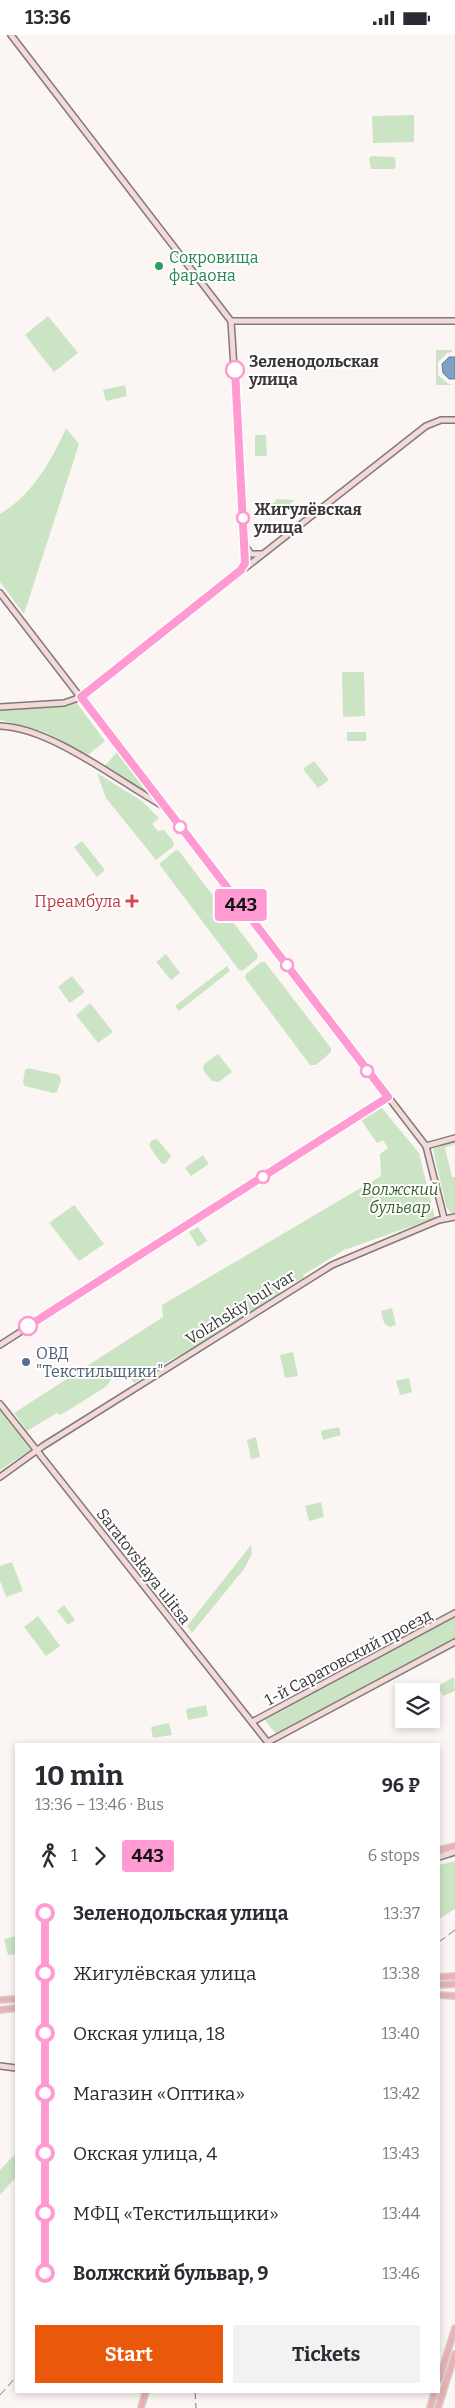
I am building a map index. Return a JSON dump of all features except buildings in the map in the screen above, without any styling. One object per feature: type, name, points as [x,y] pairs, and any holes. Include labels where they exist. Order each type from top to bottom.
[{"type":"main road","points":[[440,1850],[455,1846]]},
{"type":"main road","points":[[440,1977],[455,1976]]},
{"type":"main road","points":[[440,1985],[455,1985]]},
{"type":"main road","points":[[440,1995],[455,1995]]},
{"type":"main road","points":[[0,2000],[15,1999]]},
{"type":"main road","points":[[0,2010],[15,2008]]},
{"type":"main road","points":[[440,2376],[455,2328]]},
{"type":"main road","points":[[438,2408],[455,2354]]},
{"type":"main road","points":[[141,2408],[145,2393]]},
{"type":"main road","points":[[430,2408],[434,2393]]},
{"type":"street","points":[[11,35],[231,321],[245,546],[245,563],[241,570]]},
{"type":"street","points":[[231,321],[455,321]]},
{"type":"street","points":[[0,707],[64,703],[81,697],[426,427],[441,421],[455,420]]},
{"type":"street","points":[[245,546],[254,555],[268,549]]},
{"type":"street","points":[[0,593],[426,1146],[444,1218]]},
{"type":"street","points":[[0,727],[22,731],[61,745],[166,808]]},
{"type":"street","points":[[0,1345],[388,1097]]},
{"type":"street","points":[[426,1146],[455,1138]]},
{"type":"street","name":"Volzhskiy bul'var","points":[[0,1477],[37,1451],[324,1269],[352,1255],[444,1218],[455,1217]]},
{"type":"street","name":"Saratovskaya ulitsa","points":[[0,1404],[268,1743]]},
{"type":"street","name":"1-й Саратовский проезд","points":[[252,1722],[455,1613]]},
{"type":"street","points":[[268,1743],[455,1642]]},
{"type":"street","points":[[440,1857],[455,1852]]},
{"type":"street","points":[[0,2066],[15,2068]]},
{"type":"green space","points":[[414,115],[414,142],[373,143],[372,116]]},
{"type":"green space","points":[[372,156],[395,157],[396,166],[394,169],[371,169],[369,158]]},
{"type":"green space","points":[[48,316],[78,353],[54,372],[25,335]]},
{"type":"green space","points":[[436,350],[452,350],[452,352],[447,353],[438,362],[438,375],[452,385],[436,385]]},
{"type":"green space","points":[[125,385],[127,396],[106,401],[103,390]]},
{"type":"green space","points":[[66,428],[79,444],[24,614],[0,582],[0,514],[22,497],[39,477],[54,453]]},
{"type":"green space","points":[[255,435],[266,435],[267,456],[255,456]]},
{"type":"green space","points":[[277,499],[295,500],[285,508],[265,507],[265,505],[271,505]]},
{"type":"green space","points":[[342,672],[364,672],[365,716],[343,717]]},
{"type":"green space","points":[[76,702],[105,741],[88,755],[45,732],[0,720],[0,709]]},
{"type":"green space","points":[[347,732],[366,732],[366,741],[347,741]]},
{"type":"green space","points":[[117,752],[150,794],[149,796],[103,768]]},
{"type":"green space","points":[[314,761],[329,780],[318,788],[303,769]]},
{"type":"green space","points":[[97,773],[142,801],[159,818],[152,824],[158,831],[164,830],[173,841],[174,846],[156,860],[106,798]]},
{"type":"green space","points":[[82,841],[105,870],[97,877],[74,847]]},
{"type":"green space","points":[[176,850],[179,851],[258,955],[257,959],[242,971],[239,970],[159,864]]},
{"type":"green space","points":[[166,954],[180,973],[171,980],[156,962]]},
{"type":"green space","points":[[261,962],[265,962],[331,1048],[331,1052],[316,1065],[310,1065],[245,978],[246,974]]},
{"type":"green space","points":[[227,966],[230,971],[179,1011],[175,1006]]},
{"type":"green space","points":[[72,976],[85,992],[70,1003],[58,987]]},
{"type":"green space","points":[[90,1003],[113,1032],[98,1043],[76,1015]]},
{"type":"green space","points":[[218,1054],[232,1072],[219,1082],[212,1081],[203,1070],[204,1064]]},
{"type":"green space","points":[[28,1068],[59,1075],[61,1080],[57,1092],[53,1093],[25,1086],[23,1082],[25,1070]]},
{"type":"green space","name":"Волжский бульвар","points":[[381,1107],[419,1153],[435,1218],[344,1250],[303,1275],[304,1278],[281,1289],[277,1296],[231,1325],[223,1326],[220,1333],[199,1346],[172,1359],[134,1383],[125,1370],[112,1378],[107,1386],[64,1413],[60,1415],[57,1413],[27,1431],[14,1413],[163,1317],[162,1305],[381,1176],[380,1154],[388,1148],[383,1140],[377,1143],[361,1120]]},
{"type":"green space","points":[[157,1139],[171,1156],[166,1163],[162,1164],[149,1146],[151,1141]]},
{"type":"green space","points":[[455,1141],[455,1144],[445,1148],[452,1177],[455,1177],[455,1213],[451,1213],[446,1206],[433,1149]]},
{"type":"green space","points":[[203,1155],[209,1164],[191,1176],[185,1168]]},
{"type":"green space","points":[[74,1205],[104,1244],[79,1261],[49,1223]]},
{"type":"green space","points":[[198,1227],[207,1241],[198,1247],[189,1232]]},
{"type":"green space","points":[[392,1308],[396,1325],[389,1327],[384,1323],[381,1311]]},
{"type":"green space","points":[[293,1352],[298,1376],[285,1378],[280,1355]]},
{"type":"green space","points":[[409,1378],[412,1392],[400,1395],[396,1381]]},
{"type":"green space","points":[[0,1411],[31,1450],[0,1470]]},
{"type":"green space","points":[[339,1427],[341,1435],[323,1440],[321,1431]]},
{"type":"green space","points":[[256,1437],[260,1457],[251,1459],[247,1440]]},
{"type":"green space","points":[[321,1502],[324,1517],[309,1521],[305,1506]]},
{"type":"green space","points":[[251,1545],[252,1554],[244,1569],[192,1633],[187,1626]]},
{"type":"green space","points":[[12,1562],[23,1591],[6,1597],[0,1581],[0,1566]]},
{"type":"green space","points":[[64,1605],[75,1620],[68,1625],[57,1611]]},
{"type":"green space","points":[[38,1616],[60,1646],[46,1656],[24,1627]]},
{"type":"green space","points":[[455,1617],[455,1638],[276,1734],[265,1720]]},
{"type":"green space","points":[[454,1677],[455,1691],[443,1696],[440,1685]]},
{"type":"green space","points":[[206,1705],[208,1716],[188,1720],[186,1709]]},
{"type":"green space","points":[[169,1723],[172,1735],[153,1738],[151,1727]]},
{"type":"green space","points":[[455,1861],[455,1909],[440,1918],[440,1865]]},
{"type":"green space","points":[[15,1936],[15,1954],[8,1955],[4,1939]]},
{"type":"green space","points":[[15,2154],[15,2178],[0,2195],[0,2170]]},
{"type":"water","points":[[449,357],[455,357],[455,379],[449,379],[443,373],[442,364]]},
{"type":"railway","points":[[440,1941],[455,1930]]},
{"type":"railway","points":[[0,2395],[15,2378]]},
{"type":"railway","points":[[195,2393],[196,2408]]},
{"type":"bus line","name":"443","points":[[28,1326],[388,1097],[81,697],[241,570],[245,563],[235,370]]},
{"type":"place","name":"Сокровища фараона","points":[[159,266]]},
{"type":"place","name":"Зеленодольская улица","points":[[235,370]]},
{"type":"place","name":"Жигулёвская улица","points":[[243,518]]},
{"type":"place","name":"Преамбула","points":[[132,901]]},
{"type":"place","name":"ОВД \"Текстильщики\"","points":[[26,1362]]}]
